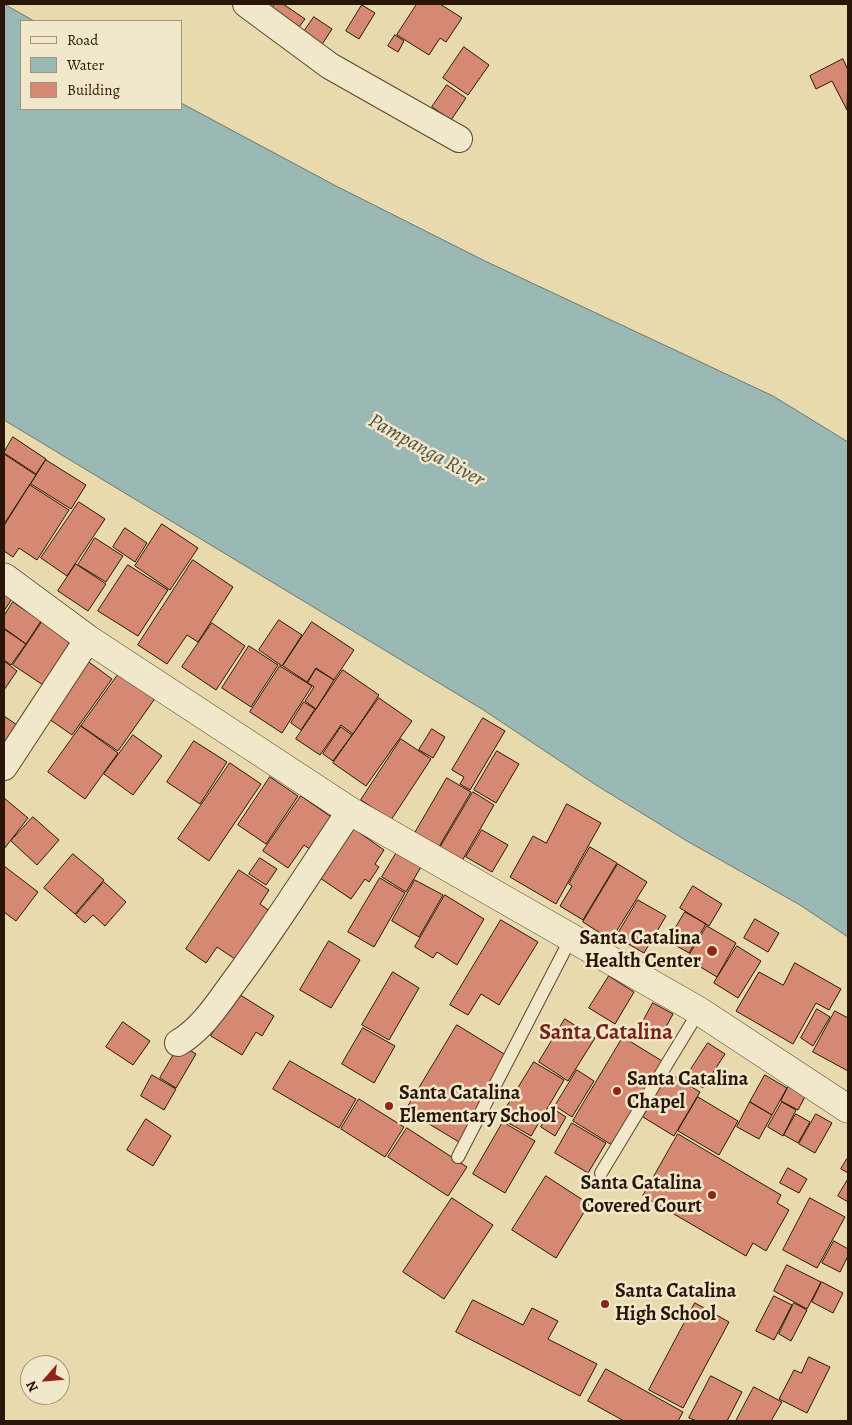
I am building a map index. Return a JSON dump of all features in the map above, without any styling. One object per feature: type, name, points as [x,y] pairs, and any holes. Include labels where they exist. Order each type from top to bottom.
[{"type":"street","points":[[246,4],[330,66],[459,139]]},
{"type":"street","points":[[4,577],[88,639],[350,811],[699,1012],[848,1109]]},
{"type":"street","points":[[4,767],[88,639]]},
{"type":"street","points":[[178,1043],[196,1032],[220,1001],[350,811]]},
{"type":"lane","points":[[458,1157],[570,938]]},
{"type":"lane","points":[[602,1173],[699,1012]]},
{"type":"water","name":"Pampanga River","points":[[4,4],[32,20],[20,20],[20,110],[182,110],[182,104],[336,186],[485,261],[773,396],[848,442],[848,937],[800,905],[687,841],[596,785],[482,709],[4,420]]},
{"type":"building","points":[[275,4],[283,4],[305,19],[296,31],[269,11]]},
{"type":"building","points":[[417,4],[440,4],[462,18],[446,42],[440,38],[429,55],[397,35]]},
{"type":"building","points":[[362,5],[375,13],[359,39],[346,31]]},
{"type":"building","points":[[314,17],[332,29],[319,49],[301,36]]},
{"type":"building","points":[[395,35],[404,41],[398,52],[388,46]]},
{"type":"building","points":[[464,47],[489,65],[468,95],[443,78]]},
{"type":"building","points":[[843,59],[848,70],[847,110],[832,81],[816,89],[810,76]]},
{"type":"building","points":[[447,85],[466,98],[451,120],[432,107]]},
{"type":"building","points":[[13,437],[46,459],[36,474],[4,453]]},
{"type":"building","points":[[4,454],[36,475],[4,524]]},
{"type":"building","points":[[46,460],[86,485],[71,509],[31,484]]},
{"type":"building","points":[[30,485],[69,510],[37,560],[19,548],[13,557],[4,551],[4,526]]},
{"type":"building","points":[[79,502],[105,519],[67,576],[41,558]]},
{"type":"building","points":[[162,524],[198,548],[170,590],[135,566]]},
{"type":"building","points":[[125,528],[147,543],[135,562],[113,547]]},
{"type":"building","points":[[95,538],[123,556],[106,582],[78,565]]},
{"type":"building","points":[[193,560],[233,587],[198,642],[187,635],[167,664],[138,645]]},
{"type":"building","points":[[76,564],[106,584],[88,611],[58,591]]},
{"type":"building","points":[[128,565],[168,590],[138,636],[98,611]]},
{"type":"building","points":[[4,586],[15,594],[4,611]]},
{"type":"building","points":[[13,602],[41,621],[26,644],[4,628],[4,616]]},
{"type":"building","points":[[44,619],[76,641],[46,687],[13,665]]},
{"type":"building","points":[[279,620],[302,635],[282,666],[259,650]]},
{"type":"building","points":[[312,622],[354,650],[334,680],[316,668],[307,682],[283,666]]},
{"type":"building","points":[[212,623],[245,646],[216,690],[182,667]]},
{"type":"building","points":[[4,629],[26,644],[11,665],[4,660]]},
{"type":"building","points":[[249,646],[278,665],[251,707],[222,688]]},
{"type":"building","points":[[82,657],[112,679],[72,735],[42,714]]},
{"type":"building","points":[[4,661],[17,671],[4,690]]},
{"type":"building","points":[[280,666],[312,686],[282,733],[250,712]]},
{"type":"building","points":[[316,669],[334,680],[316,709],[305,701],[314,687],[308,683]]},
{"type":"building","points":[[343,670],[379,695],[353,734],[341,725],[320,755],[296,739]]},
{"type":"building","points":[[120,672],[156,697],[118,751],[81,726]]},
{"type":"building","points":[[379,698],[412,721],[366,786],[333,763]]},
{"type":"building","points":[[304,702],[315,709],[301,730],[291,723]]},
{"type":"building","points":[[4,716],[17,725],[4,744]]},
{"type":"building","points":[[483,718],[505,731],[470,790],[460,784],[464,777],[452,770]]},
{"type":"building","points":[[81,726],[118,753],[85,799],[48,772]]},
{"type":"building","points":[[341,727],[352,735],[333,761],[323,754]]},
{"type":"building","points":[[432,729],[445,737],[433,758],[419,750]]},
{"type":"building","points":[[133,735],[162,756],[133,795],[104,774]]},
{"type":"building","points":[[401,739],[431,759],[391,820],[361,800]]},
{"type":"building","points":[[194,741],[227,762],[200,804],[167,782]]},
{"type":"building","points":[[497,751],[519,764],[496,803],[474,790]]},
{"type":"building","points":[[230,763],[261,784],[209,861],[178,839]]},
{"type":"building","points":[[270,777],[298,796],[266,844],[238,825]]},
{"type":"building","points":[[447,778],[471,792],[436,852],[412,838]]},
{"type":"building","points":[[473,792],[494,805],[459,866],[437,853]]},
{"type":"building","points":[[301,796],[337,821],[315,853],[304,845],[288,868],[263,851]]},
{"type":"building","points":[[4,798],[28,818],[4,849]]},
{"type":"building","points":[[567,804],[601,823],[556,904],[510,877],[533,836],[546,843]]},
{"type":"building","points":[[33,817],[59,840],[37,865],[11,841]]},
{"type":"building","points":[[353,828],[384,850],[375,864],[379,867],[369,882],[365,879],[351,899],[320,878]]},
{"type":"building","points":[[482,830],[508,845],[492,872],[466,857]]},
{"type":"building","points":[[590,847],[617,863],[583,920],[560,906],[572,886],[569,884]]},
{"type":"building","points":[[397,852],[421,867],[406,892],[382,877]]},
{"type":"building","points":[[73,854],[104,880],[75,914],[44,888]]},
{"type":"building","points":[[260,858],[277,869],[266,885],[249,874]]},
{"type":"building","points":[[618,864],[647,882],[611,940],[583,922]]},
{"type":"building","points":[[4,866],[38,892],[16,921],[4,912]]},
{"type":"building","points":[[239,870],[269,890],[260,904],[271,912],[238,961],[217,947],[206,963],[186,949]]},
{"type":"building","points":[[380,878],[405,893],[374,947],[348,932]]},
{"type":"building","points":[[415,880],[443,895],[419,937],[392,921]]},
{"type":"building","points":[[104,882],[126,902],[105,926],[93,915],[85,923],[76,915]]},
{"type":"building","points":[[693,886],[722,904],[709,926],[680,908]]},
{"type":"building","points":[[445,895],[484,919],[457,965],[437,952],[433,958],[415,947]]},
{"type":"building","points":[[638,900],[666,916],[644,953],[616,937]]},
{"type":"building","points":[[685,912],[706,924],[689,953],[668,941]]},
{"type":"building","points":[[755,919],[779,933],[768,952],[744,938]]},
{"type":"building","points":[[501,920],[538,942],[499,1005],[481,994],[468,1015],[450,1005]]},
{"type":"building","name":"Santa Catalina Health Center","points":[[707,926],[736,943],[717,977],[687,959]]},
{"type":"building","points":[[329,941],[360,960],[331,1008],[300,990]]},
{"type":"building","points":[[737,946],[761,961],[738,998],[714,983]]},
{"type":"building","points":[[795,963],[841,989],[829,1010],[816,1003],[793,1044],[736,1011],[759,972],[783,985]]},
{"type":"building","points":[[393,972],[419,988],[389,1040],[362,1025]]},
{"type":"building","points":[[609,976],[634,992],[615,1024],[589,1008]]},
{"type":"building","points":[[237,993],[274,1016],[262,1036],[256,1032],[242,1055],[211,1036]]},
{"type":"building","points":[[653,1003],[673,1014],[659,1040],[639,1029]]},
{"type":"building","points":[[817,1009],[830,1017],[813,1046],[801,1038]]},
{"type":"building","points":[[835,1011],[848,1018],[848,1071],[813,1052]]},
{"type":"building","points":[[565,1019],[595,1038],[568,1081],[539,1062]]},
{"type":"building","points":[[123,1022],[150,1041],[133,1065],[106,1047]]},
{"type":"building","points":[[457,1025],[509,1057],[459,1142],[406,1110]]},
{"type":"building","points":[[363,1028],[395,1046],[374,1083],[342,1064]]},
{"type":"building","name":"Santa Catalina Chapel","points":[[623,1037],[662,1061],[612,1145],[573,1121]]},
{"type":"building","points":[[708,1043],[725,1054],[703,1088],[686,1077]]},
{"type":"building","points":[[180,1044],[196,1054],[176,1088],[160,1078]]},
{"type":"building","points":[[290,1061],[356,1099],[339,1128],[273,1089]]},
{"type":"building","points":[[534,1062],[564,1080],[531,1136],[500,1118]]},
{"type":"building","points":[[577,1070],[594,1081],[572,1117],[555,1106]]},
{"type":"building","points":[[669,1073],[700,1092],[674,1136],[643,1117]]},
{"type":"building","points":[[152,1075],[176,1089],[164,1110],[141,1096]]},
{"type":"building","points":[[765,1075],[787,1088],[772,1115],[750,1102]]},
{"type":"building","points":[[792,1080],[809,1089],[798,1110],[781,1101]]},
{"type":"building","points":[[698,1097],[738,1121],[719,1155],[678,1131]]},
{"type":"building","points":[[359,1099],[404,1127],[385,1157],[341,1129]]},
{"type":"building","points":[[750,1102],[772,1115],[759,1139],[737,1127]]},
{"type":"building","points":[[782,1102],[796,1110],[783,1136],[768,1127]]},
{"type":"building","points":[[552,1108],[566,1117],[555,1136],[541,1127]]},
{"type":"building","points":[[796,1114],[810,1122],[798,1143],[784,1135]]},
{"type":"building","points":[[816,1114],[832,1123],[815,1153],[799,1144]]},
{"type":"building","points":[[146,1119],[171,1136],[153,1166],[127,1150]]},
{"type":"building","points":[[503,1122],[535,1141],[505,1193],[473,1174]]},
{"type":"building","points":[[572,1123],[606,1143],[588,1173],[555,1153]]},
{"type":"building","points":[[407,1128],[467,1167],[448,1196],[388,1157]]},
{"type":"building","name":"Santa Catalina Covered Court","points":[[678,1134],[781,1195],[777,1203],[789,1210],[766,1251],[753,1243],[746,1256],[643,1196]]},
{"type":"building","points":[[848,1160],[848,1173],[841,1169]]},
{"type":"building","points":[[788,1168],[807,1179],[799,1193],[780,1183]]},
{"type":"building","points":[[546,1176],[589,1204],[556,1258],[512,1230]]},
{"type":"building","points":[[848,1179],[848,1202],[838,1196]]},
{"type":"building","points":[[452,1198],[493,1225],[444,1299],[403,1272]]},
{"type":"building","points":[[810,1198],[845,1217],[817,1268],[783,1250]]},
{"type":"building","points":[[834,1241],[848,1249],[848,1256],[840,1272],[822,1263]]},
{"type":"building","points":[[787,1265],[821,1282],[807,1309],[774,1291]]},
{"type":"building","points":[[822,1282],[843,1293],[833,1313],[812,1302]]},
{"type":"building","points":[[774,1296],[792,1305],[774,1340],[756,1331]]},
{"type":"building","points":[[473,1300],[523,1325],[532,1308],[558,1321],[548,1339],[597,1364],[580,1396],[456,1332]]},
{"type":"building","points":[[695,1303],[729,1322],[683,1408],[649,1390]]},
{"type":"building","points":[[794,1303],[807,1310],[791,1341],[779,1334]]},
{"type":"building","points":[[809,1357],[830,1367],[807,1413],[779,1399],[794,1370],[801,1373]]},
{"type":"building","points":[[606,1369],[683,1412],[678,1421],[624,1421],[588,1401]]},
{"type":"building","points":[[711,1376],[742,1392],[727,1421],[697,1421],[689,1418]]},
{"type":"building","points":[[754,1387],[782,1402],[771,1421],[736,1421]]},
{"type":"place","name":"Santa Catalina Health Center","points":[[712,951]]},
{"type":"place","name":"Santa Catalina Chapel","points":[[617,1091]]},
{"type":"place","name":"Santa Catalina Elementary School","points":[[389,1106]]},
{"type":"place","name":"Santa Catalina Covered Court","points":[[712,1195]]},
{"type":"place","name":"Santa Catalina High School","points":[[605,1304]]},
{"type":"district","name":"Santa Catalina","points":[[606,1034]]}]
